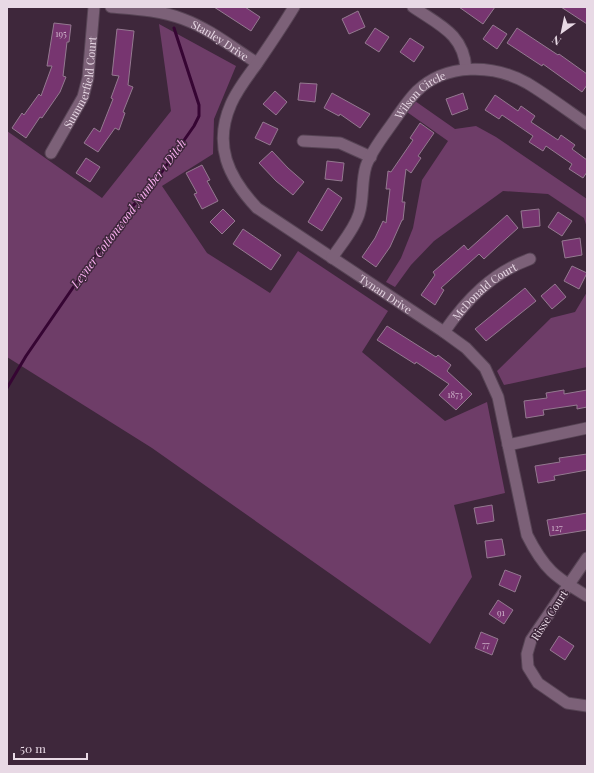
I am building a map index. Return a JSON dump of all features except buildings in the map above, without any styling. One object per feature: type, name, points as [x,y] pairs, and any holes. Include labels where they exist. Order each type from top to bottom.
[{"type":"street","name":"Summerfield Court","points":[[51,153],[83,97],[88,78],[94,7]]},
{"type":"street","name":"Stanley Drive","points":[[111,7],[153,11],[182,18],[200,26],[257,63]]},
{"type":"street","name":"Tynan Drive","points":[[294,7],[238,90],[226,116],[223,136],[225,157],[232,176],[243,193],[257,208],[444,332],[466,348],[485,368],[498,397],[527,536],[536,554],[548,570],[568,585],[587,596]]},
{"type":"street","points":[[412,7],[452,33],[460,44],[464,53],[466,69]]},
{"type":"street","name":"Wilson Circle","points":[[332,258],[350,231],[359,214],[364,178],[371,157],[406,103],[417,91],[430,82],[466,69],[482,69],[499,72],[526,83],[587,124]]},
{"type":"street","points":[[303,141],[340,143],[371,157]]},
{"type":"street","name":"McDonald Court","points":[[444,332],[467,302],[483,286],[511,266],[530,259]]},
{"type":"street","points":[[508,445],[587,428]]},
{"type":"street","name":"Risse Court","points":[[587,558],[531,640],[527,654],[528,668],[538,683],[568,703],[587,706]]},
{"type":"shaded area","points":[[159,24],[236,66],[214,119],[213,154],[162,186],[207,253],[270,293],[298,251],[388,311],[362,352],[445,421],[487,402],[505,493],[454,505],[472,577],[430,644],[152,448],[7,357],[7,131],[102,198],[171,111]]},
{"type":"shaded area","points":[[415,101],[455,129],[476,126],[496,137],[587,199],[587,228],[584,218],[548,194],[503,191],[434,241],[411,265],[395,287],[386,282],[401,258],[413,228],[422,180],[448,141],[407,112]]},
{"type":"shaded area","points":[[587,292],[587,367],[504,385],[497,371],[551,318],[575,312]]},
{"type":"waterway","name":"Leyner Cottonwood Number 1 Ditch","points":[[7,388],[26,356],[83,273],[127,213],[161,173],[194,126],[199,116],[199,105],[174,28]]}]
